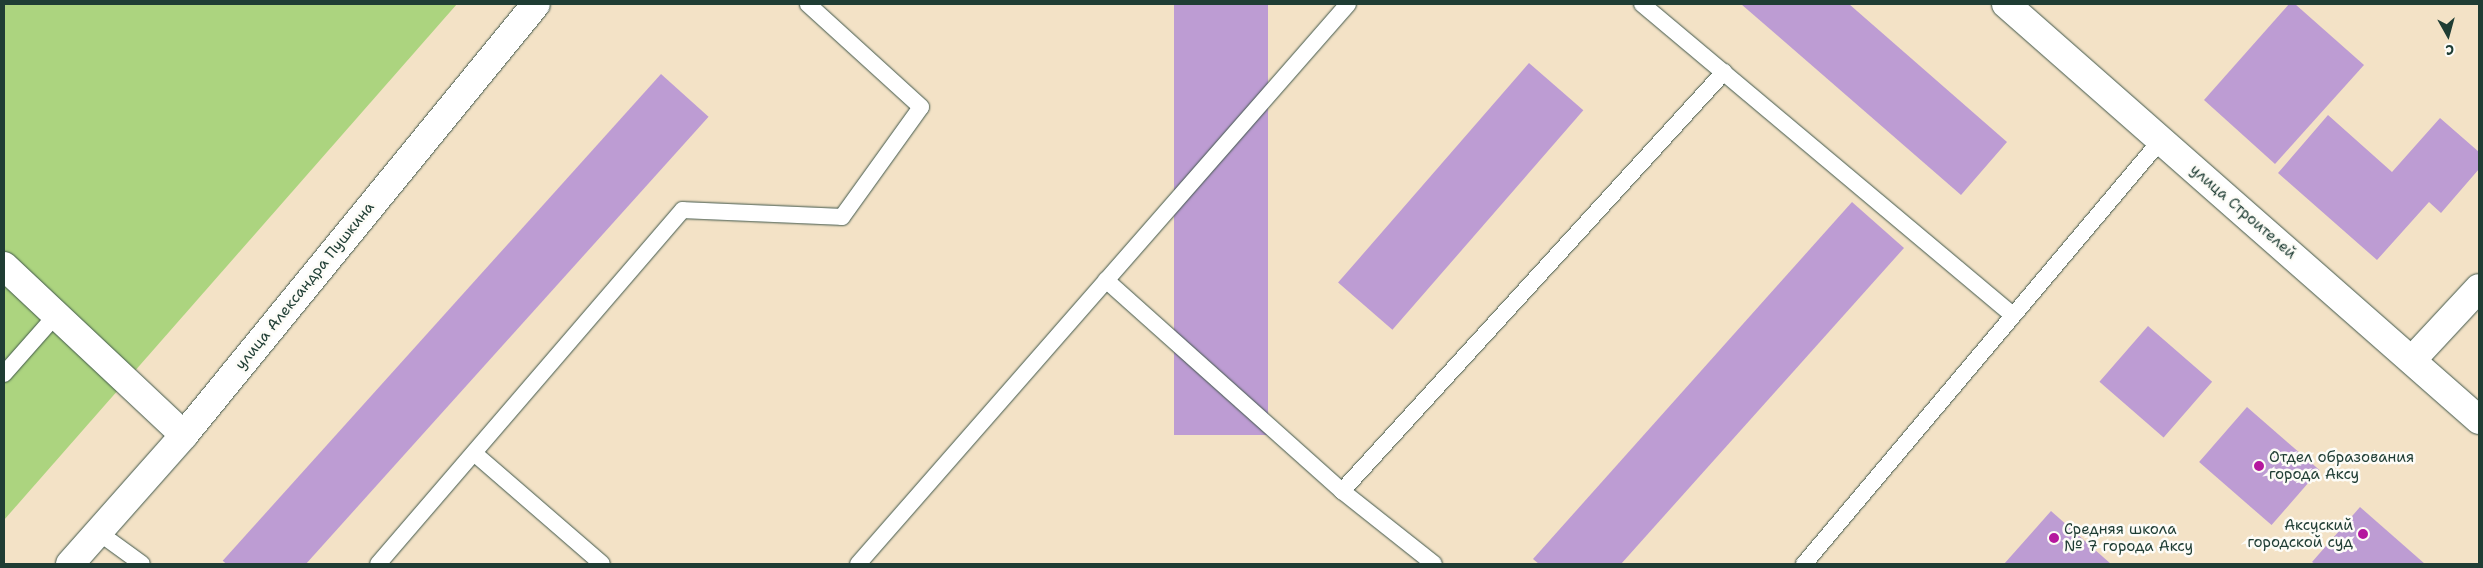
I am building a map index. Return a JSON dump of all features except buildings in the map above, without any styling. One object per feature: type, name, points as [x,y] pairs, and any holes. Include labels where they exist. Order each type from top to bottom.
[{"type":"street","name":"улица Александра Пушкина","points":[[70,564],[184,435],[536,4]]},
{"type":"street","name":"улица Строителей","points":[[2006,4],[2479,420]]},
{"type":"street","points":[[4,266],[184,435]]},
{"type":"street","points":[[2412,360],[2479,288]]},
{"type":"lane","points":[[378,564],[684,210],[842,217],[921,107],[808,4]]},
{"type":"lane","points":[[858,564],[1348,4]]},
{"type":"lane","points":[[1642,4],[2013,315]]},
{"type":"lane","points":[[1342,491],[1724,72]]},
{"type":"lane","points":[[1804,564],[2161,140]]},
{"type":"lane","points":[[1106,280],[1342,491],[1434,564]]},
{"type":"lane","points":[[4,374],[56,315]]},
{"type":"lane","points":[[474,453],[602,564]]},
{"type":"lane","points":[[98,532],[142,564]]},
{"type":"green space","points":[[4,4],[457,4],[4,520]]},
{"type":"place","name":"Отдел образования города Аксу","points":[[2259,466]]},
{"type":"place","name":"Аксуский городской суд","points":[[2363,534]]},
{"type":"place","name":"Средняя школа № 7 города Аксу","points":[[2054,538]]}]
